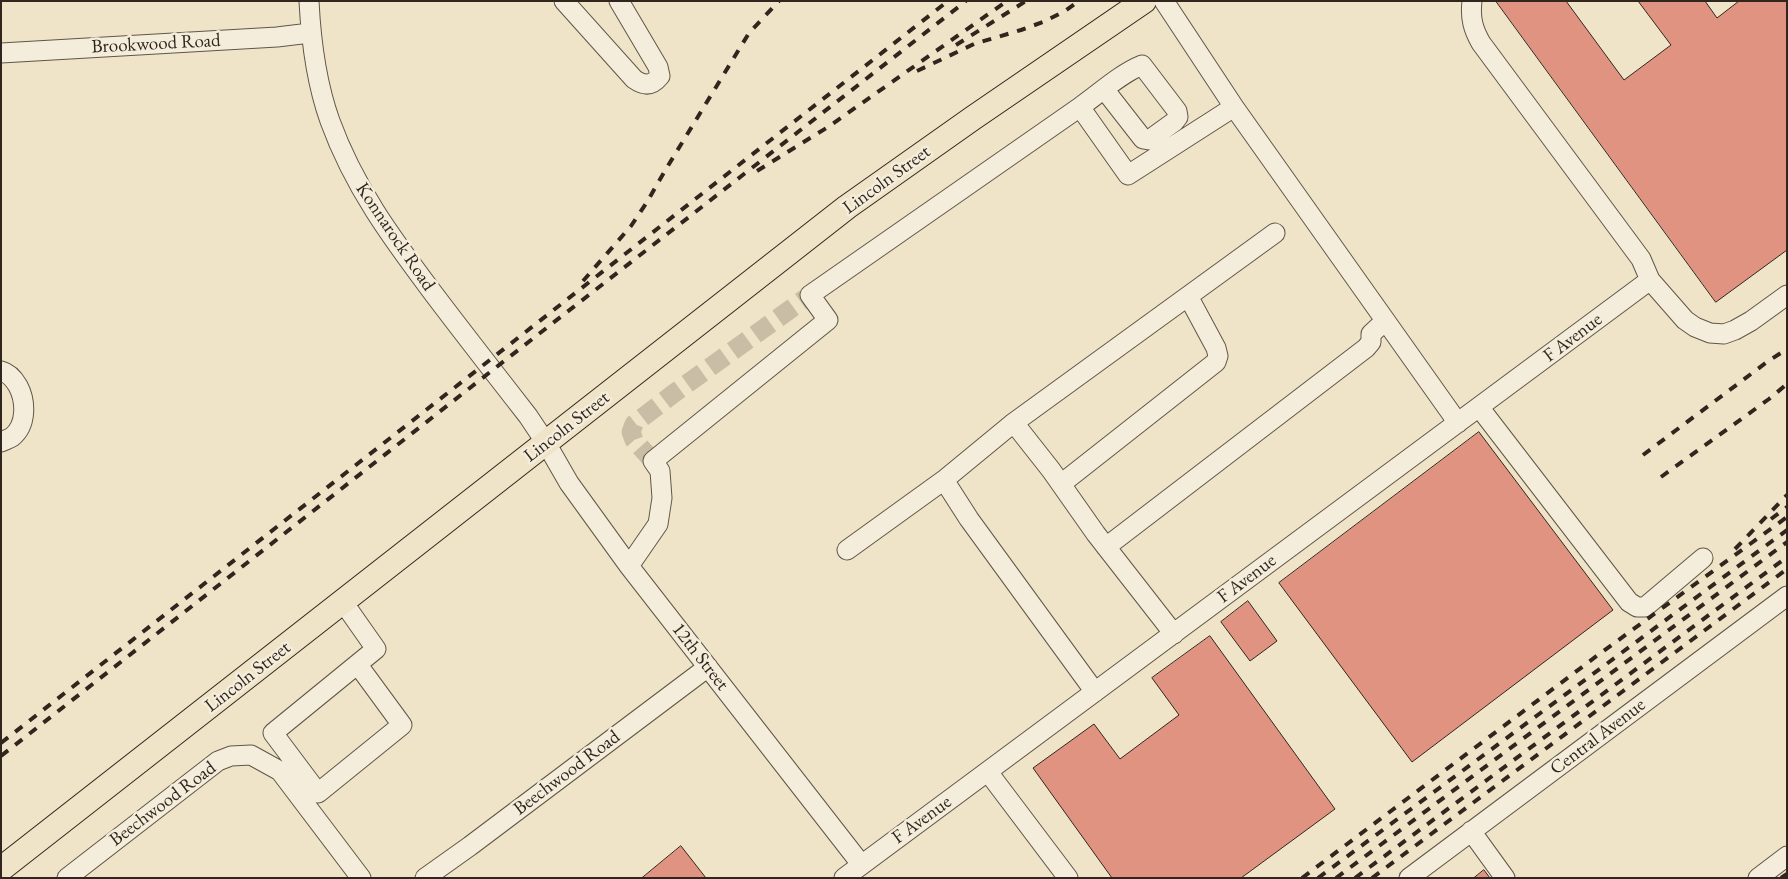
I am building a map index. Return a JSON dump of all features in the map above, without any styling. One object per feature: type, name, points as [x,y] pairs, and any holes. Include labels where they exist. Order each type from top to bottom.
[{"type":"main road","name":"Lincoln Street","points":[[1,869],[847,208],[973,118],[1144,1]]},
{"type":"street","name":"Konnarock Road","points":[[308,1],[310,34],[318,77],[330,119],[354,178],[399,248],[528,416],[546,443]]},
{"type":"street","points":[[564,1],[634,79],[641,84],[656,82],[660,76],[658,67],[619,1]]},
{"type":"street","points":[[1164,1],[1234,107],[1458,423]]},
{"type":"street","points":[[1472,1],[1470,15],[1474,31],[1482,44],[1641,259],[1650,280],[1685,320],[1695,327],[1724,334],[1751,322],[1787,295]]},
{"type":"street","name":"Brookwood Road","points":[[1,53],[310,34]]},
{"type":"street","points":[[629,566],[658,524],[662,498],[660,471],[652,462],[828,320],[810,295],[1104,89],[1142,64],[1177,111],[1178,117],[1149,140],[1143,139],[1104,89]]},
{"type":"street","points":[[1080,107],[1128,175],[1234,107]]},
{"type":"street","points":[[847,550],[944,480],[1014,423],[1275,233]]},
{"type":"street","name":"F Avenue","points":[[844,878],[1650,280]]},
{"type":"street","points":[[1061,484],[1216,362],[1218,356],[1216,348],[1188,296]]},
{"type":"street","points":[[1106,547],[1366,348],[1371,342],[1371,334],[1385,321]]},
{"type":"street","points":[[1,371],[6,372],[14,380],[22,394],[24,408],[21,423],[13,436],[1,442]]},
{"type":"street","points":[[1479,407],[1629,602],[1637,607],[1645,607],[1703,558]]},
{"type":"street","points":[[1014,423],[1106,547],[1174,634]]},
{"type":"street","name":"12th Street","points":[[546,443],[569,483],[629,566],[862,864]]},
{"type":"street","points":[[944,480],[969,519],[1095,692]]},
{"type":"street","name":"Central Avenue","points":[[1409,878],[1787,596]]},
{"type":"street","points":[[343,602],[376,649],[273,733],[318,793],[402,725],[358,665]]},
{"type":"street","name":"Beechwood Road","points":[[425,878],[522,808],[708,668]]},
{"type":"street","name":"Beechwood Road","points":[[67,878],[218,761],[231,756],[251,755],[280,771],[361,878]]},
{"type":"street","points":[[988,772],[1068,878]]},
{"type":"street","points":[[1471,832],[1505,878]]},
{"type":"street","points":[[1758,878],[1787,856]]},
{"type":"building","points":[[1496,1],[1566,1],[1624,80],[1671,45],[1638,1],[1705,1],[1717,18],[1739,1],[1787,1],[1787,250],[1716,302]]},
{"type":"building","points":[[1479,432],[1613,610],[1412,762],[1279,583]]},
{"type":"building","points":[[1248,601],[1277,641],[1250,661],[1221,622]]},
{"type":"building","points":[[1210,636],[1335,809],[1241,878],[1112,878],[1033,768],[1094,724],[1120,759],[1179,715],[1152,678]]},
{"type":"building","points":[[681,846],[706,878],[642,878]]},
{"type":"building","points":[[1484,870],[1490,878],[1474,878]]},
{"type":"tunnel","points":[[653,461],[634,440],[631,432],[634,424],[810,295]]},
{"type":"railway","points":[[583,281],[631,226],[749,33],[779,1]]},
{"type":"railway","points":[[1,743],[948,1]]},
{"type":"railway","points":[[1,756],[966,1]]},
{"type":"railway","points":[[757,171],[828,127],[1007,1]]},
{"type":"railway","points":[[956,45],[1026,1]]},
{"type":"railway","points":[[917,71],[974,44],[1043,22],[1065,11],[1079,1]]},
{"type":"railway","points":[[1643,455],[1787,349]]},
{"type":"railway","points":[[1661,477],[1787,384]]},
{"type":"railway","points":[[1735,549],[1787,495]]},
{"type":"railway","points":[[1771,519],[1787,507]]},
{"type":"railway","points":[[1302,878],[1598,655],[1787,517]]},
{"type":"railway","points":[[1318,878],[1787,530]]},
{"type":"railway","points":[[1336,878],[1787,542]]},
{"type":"railway","points":[[1355,878],[1787,557]]},
{"type":"railway","points":[[1372,878],[1787,569]]},
{"type":"railway","points":[[1781,878],[1787,874]]}]
